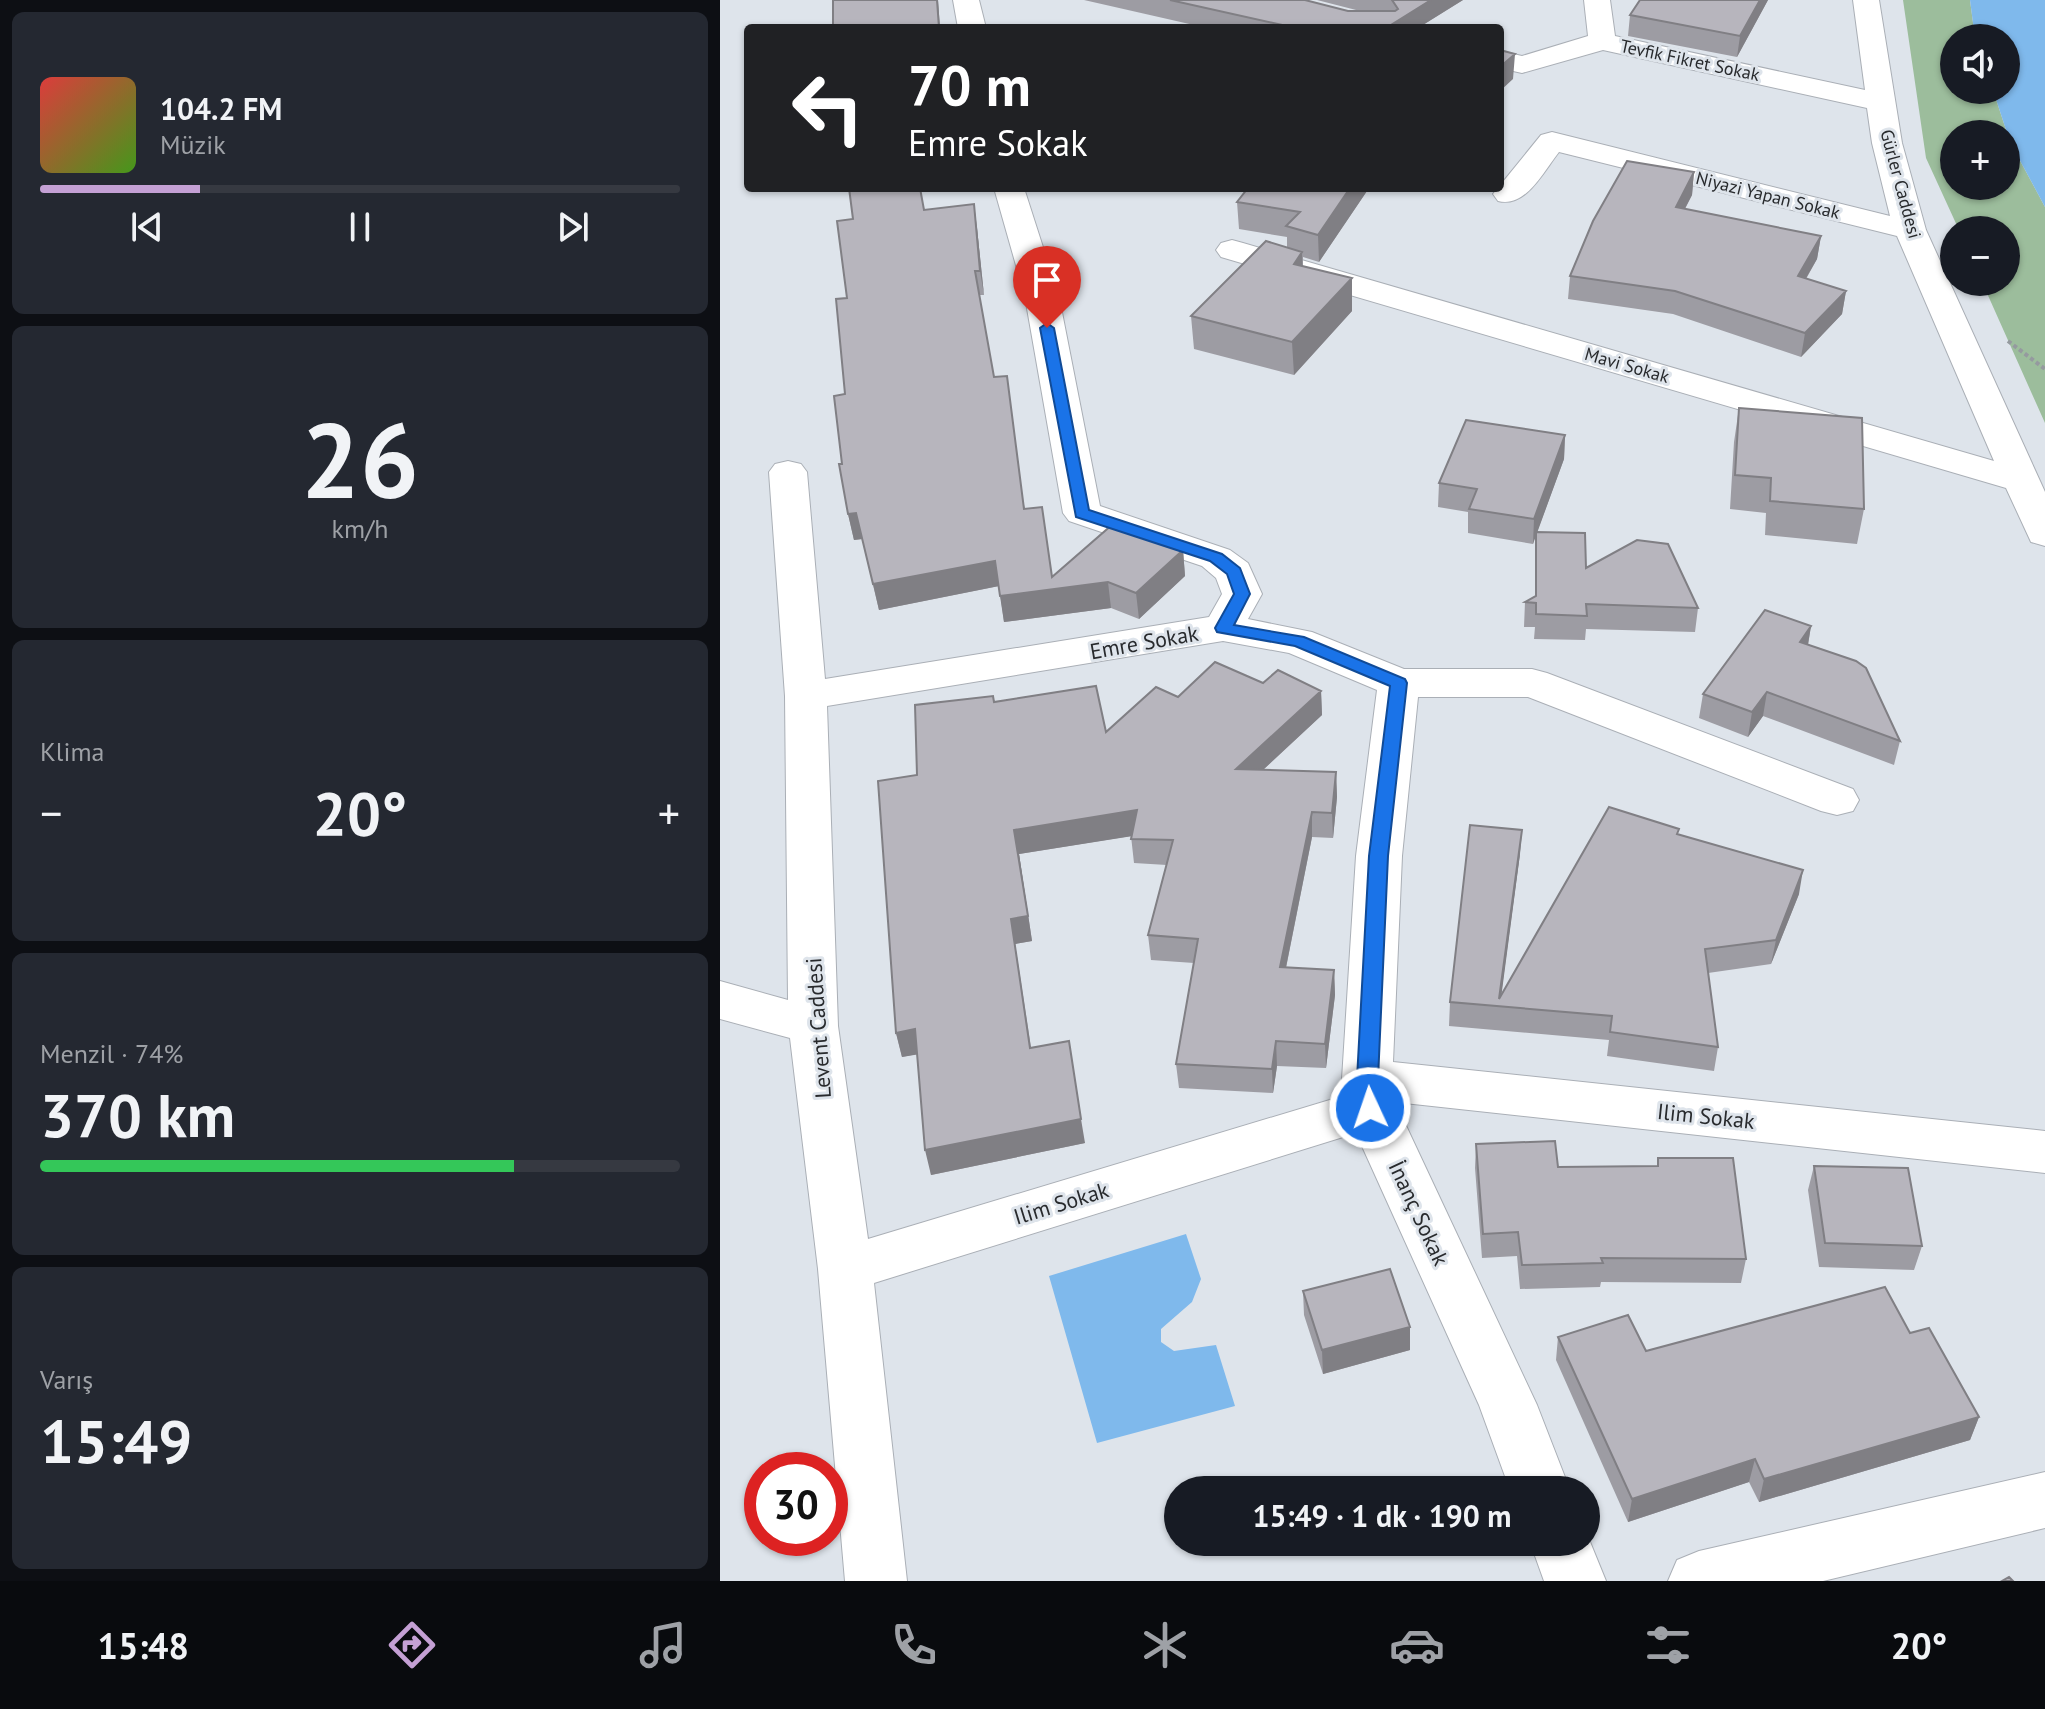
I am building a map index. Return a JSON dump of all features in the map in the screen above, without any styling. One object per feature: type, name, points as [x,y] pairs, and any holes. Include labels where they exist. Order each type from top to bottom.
[{"type":"street","points":[[966,0],[971,24]]},
{"type":"street","points":[[1597,0],[1602,41]]},
{"type":"street","name":"Gürler Caddesi","points":[[1865,0],[1887,143],[1910,230],[2045,534]]},
{"type":"street","name":"Tevfik Fikret Sokak","points":[[1504,60],[1522,65],[1602,41],[1881,102]]},
{"type":"street","name":"Niyazi Yapan Sokak","points":[[1509,194],[1552,141],[1910,230]]},
{"type":"street","points":[[1010,192],[1042,297],[1082,513],[1216,558],[1234,572],[1242,594],[1223,628]]},
{"type":"street","name":"Mavi Sokak","points":[[1232,250],[2022,481]]},
{"type":"street","name":"Levent Caddesi","points":[[788,472],[806,696],[813,1026],[845,1269],[876,1581]]},
{"type":"street","name":"Emre Sokak","points":[[806,696],[1223,628],[1298,641],[1399,683],[1532,683],[1837,800]]},
{"type":"street","name":"İnanç Sokak","points":[[1399,683],[1379,856],[1368,1094],[1508,1405],[1535,1476]]},
{"type":"street","points":[[720,1000],[813,1026]]},
{"type":"street","name":"Ilim Sokak","points":[[845,1269],[1368,1094],[2045,1152]]},
{"type":"street","points":[[1699,1581],[2045,1500]]},
{"type":"street","points":[[1565,1556],[1575,1581]]},
{"type":"green space","points":[[1903,0],[1970,0],[1973,24],[1940,24],[1940,104],[1998,104],[2003,120],[1940,120],[1940,189],[1926,158]]},
{"type":"green space","points":[[2020,161],[2045,207],[2045,423],[1988,296],[2020,296],[2020,216],[1953,216],[1945,200],[2020,200]]},
{"type":"water","points":[[1970,0],[2045,0],[2045,207],[2020,161],[2020,120],[2003,120],[1998,104],[2020,104],[2020,24],[1973,24]]},
{"type":"water","points":[[1186,1234],[1201,1279],[1192,1302],[1161,1329],[1161,1342],[1174,1351],[1216,1345],[1235,1406],[1097,1443],[1049,1276]]},
{"type":"building","points":[[833,0],[937,0],[939,24],[833,24]]},
{"type":"building","points":[[1170,0],[1305,0],[1348,11],[1395,11],[1398,9],[1392,0],[1431,0],[1392,24],[1278,24]]},
{"type":"building","points":[[1640,0],[1760,0],[1740,36],[1630,15]]},
{"type":"building","points":[[1504,51],[1515,54],[1504,64]]},
{"type":"building","points":[[1627,161],[1694,172],[1676,207],[1821,236],[1798,276],[1846,291],[1805,333],[1675,291],[1570,276],[1593,221]]},
{"type":"building","points":[[850,192],[921,192],[924,210],[974,204],[980,271],[975,271],[994,377],[1007,376],[1024,509],[1042,507],[1052,577],[1113,524],[1183,550],[1136,593],[1108,582],[1000,596],[995,561],[873,584],[856,513],[848,514],[839,464],[842,464],[834,396],[845,394],[836,299],[847,298],[837,221],[853,219]]},
{"type":"building","points":[[1245,192],[1347,192],[1318,235],[1286,226],[1300,212],[1237,202]]},
{"type":"building","points":[[1266,241],[1302,252],[1294,264],[1352,278],[1292,342],[1191,316]]},
{"type":"building","points":[[1739,408],[1862,418],[1864,509],[1770,501],[1771,478],[1735,475]]},
{"type":"building","points":[[1466,420],[1565,435],[1534,519],[1469,509],[1477,489],[1439,483]]},
{"type":"building","points":[[1536,532],[1585,533],[1586,568],[1637,540],[1668,544],[1698,608],[1586,604],[1587,616],[1536,614],[1536,603],[1525,602],[1536,596]]},
{"type":"building","points":[[1765,610],[1811,626],[1800,642],[1856,661],[1866,668],[1900,741],[1767,692],[1752,712],[1703,694]]},
{"type":"building","points":[[1215,662],[1263,683],[1278,670],[1321,691],[1236,769],[1336,772],[1332,813],[1312,812],[1280,967],[1334,970],[1325,1044],[1276,1041],[1272,1069],[1176,1064],[1198,939],[1148,935],[1173,840],[1131,839],[1137,810],[1014,830],[1028,916],[1011,919],[1030,1048],[1069,1041],[1081,1119],[925,1150],[915,1029],[896,1033],[878,781],[917,775],[915,705],[993,696],[994,702],[1096,686],[1106,732],[1156,687],[1178,697]]},
{"type":"building","points":[[1609,807],[1679,829],[1677,834],[1803,870],[1776,940],[1705,949],[1718,1047],[1610,1032],[1612,1016],[1450,1002],[1470,825],[1522,830],[1499,999]]},
{"type":"building","points":[[1555,1141],[1558,1167],[1658,1166],[1658,1158],[1733,1158],[1746,1259],[1601,1258],[1603,1263],[1522,1265],[1518,1232],[1483,1234],[1476,1144]]},
{"type":"building","points":[[1814,1166],[1908,1168],[1922,1246],[1825,1243]]},
{"type":"building","points":[[1390,1269],[1410,1327],[1322,1350],[1303,1291]]},
{"type":"building","points":[[1885,1287],[1910,1333],[1929,1328],[1979,1417],[1764,1479],[1755,1459],[1632,1499],[1558,1337],[1628,1315],[1646,1351]]},
{"type":"route","points":[[1047,328],[1082,513],[1216,558],[1234,572],[1242,594],[1223,628],[1298,641],[1399,683],[1379,856],[1367,1079],[1370,1108]]}]
